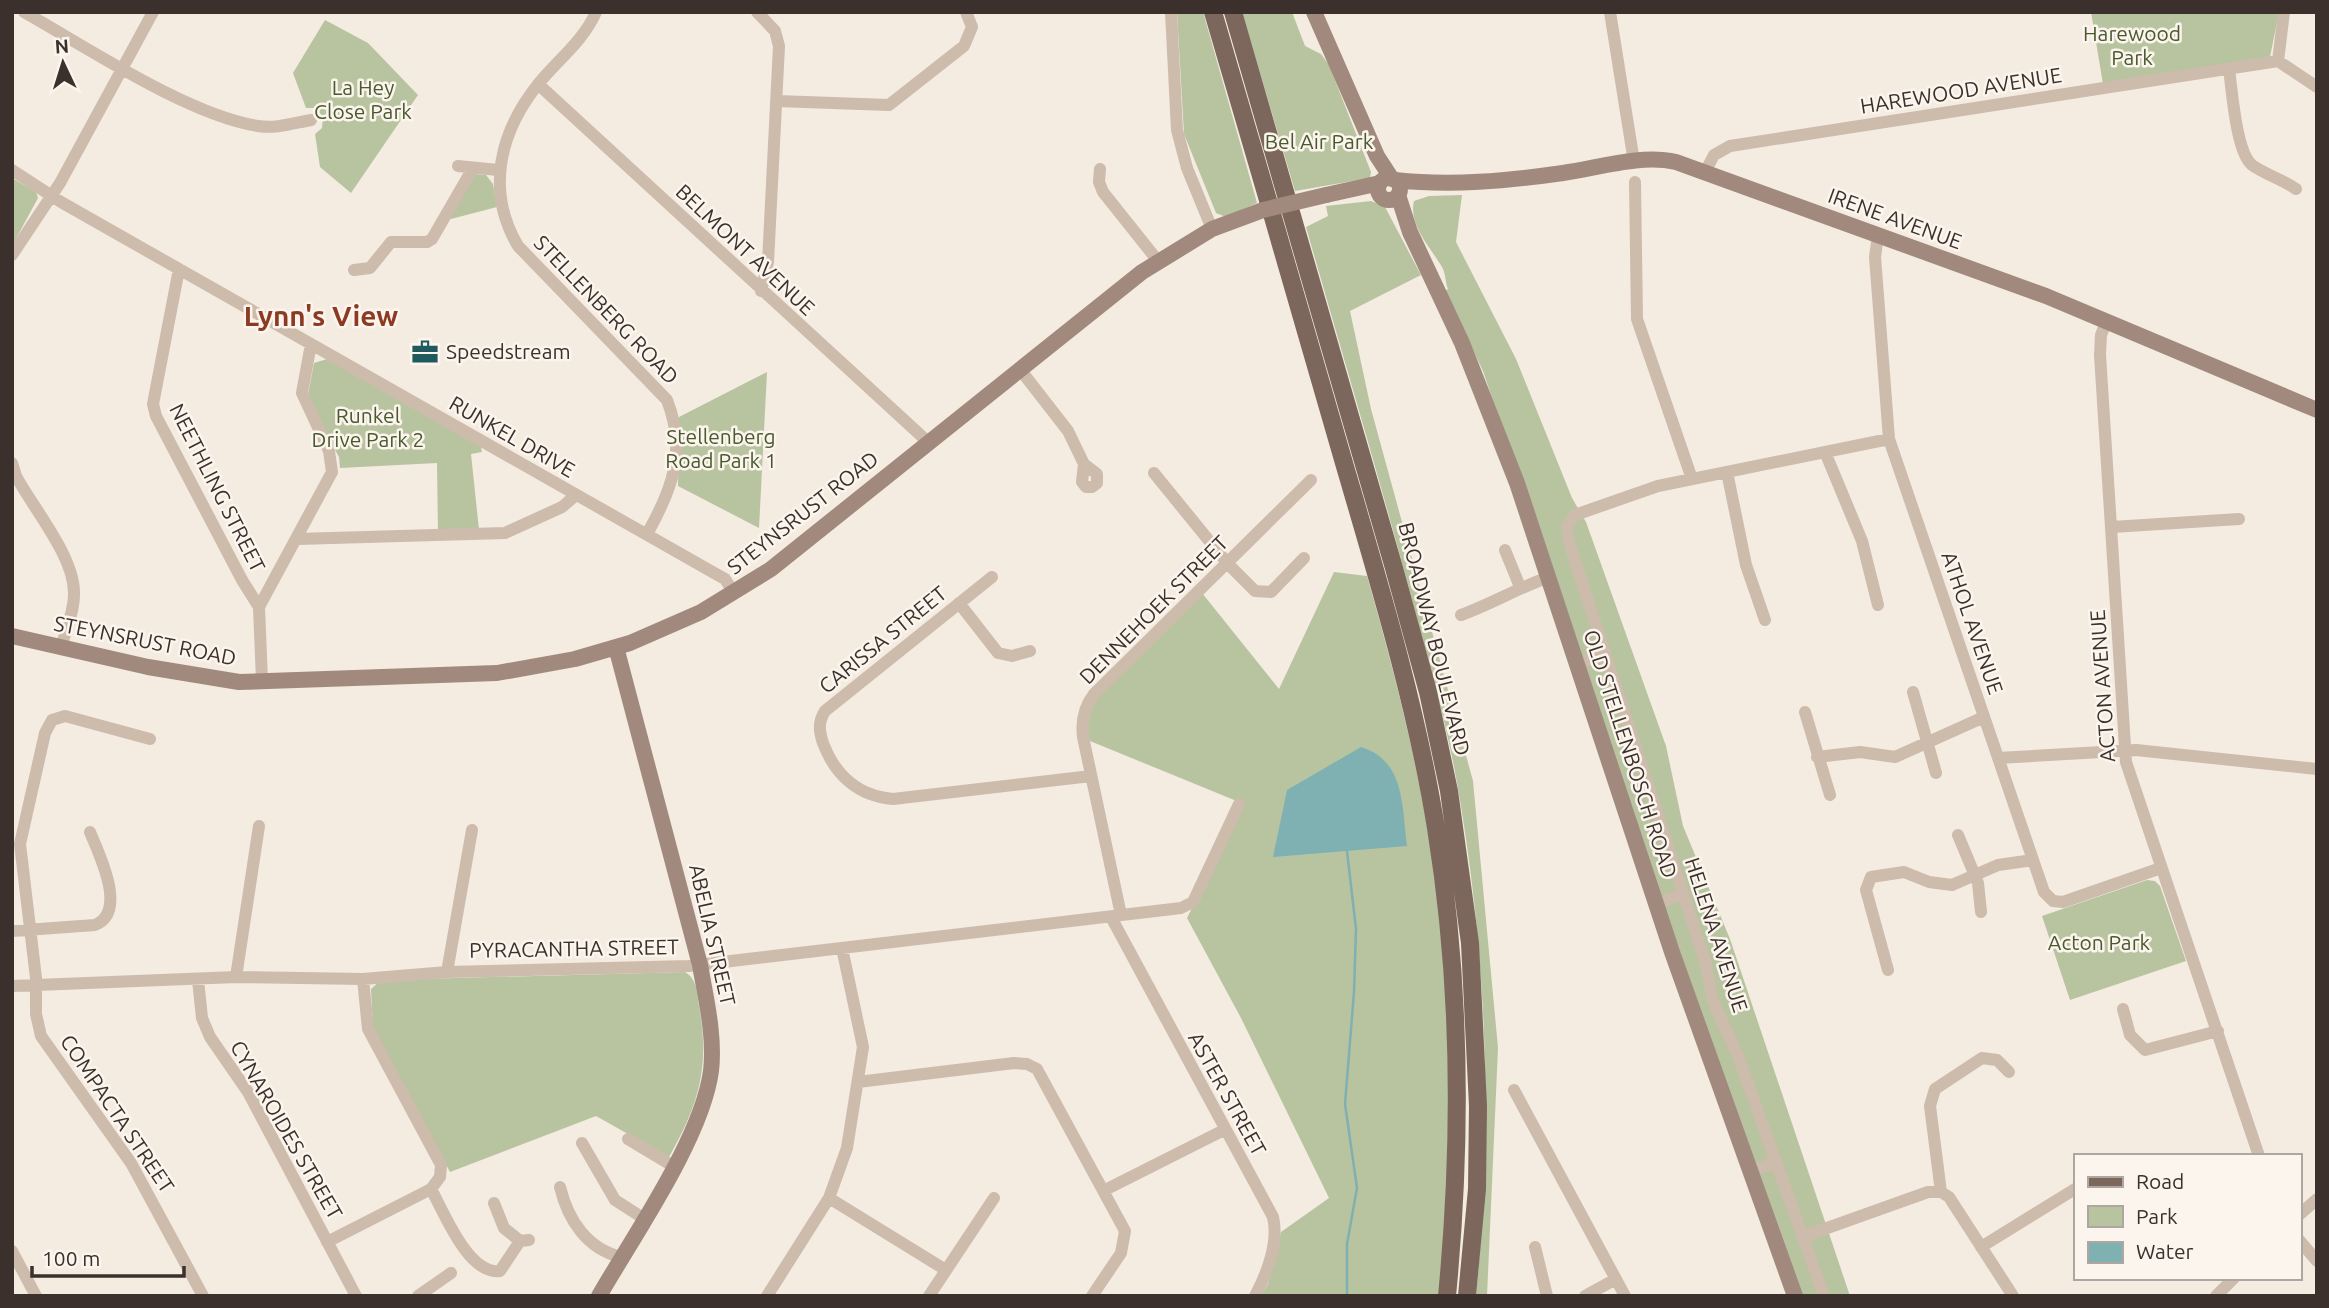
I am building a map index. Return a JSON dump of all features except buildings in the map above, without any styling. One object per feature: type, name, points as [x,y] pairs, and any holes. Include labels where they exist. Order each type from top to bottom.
[{"type":"main road","name":"BROADWAY BOULEVARD","points":[[1213,12],[1377,578],[1413,710],[1430,794],[1450,939],[1458,1089],[1455,1210],[1447,1296]]},
{"type":"main road","name":"BROADWAY BOULEVARD","points":[[1233,12],[1394,568],[1427,692],[1449,791],[1470,943],[1478,1106],[1477,1189],[1466,1296]]},
{"type":"street","points":[[24,12],[195,105],[237,121],[271,127],[311,120]]},
{"type":"street","points":[[12,255],[51,194],[153,12]]},
{"type":"street","name":"STELLENBERG ROAD","points":[[596,12],[585,32],[538,84],[507,136],[498,170],[505,214],[518,246],[667,400],[674,424],[674,476],[665,502],[647,534]]},
{"type":"street","points":[[757,12],[771,24],[779,38],[768,262],[761,291]]},
{"type":"street","points":[[777,100],[889,105],[964,46],[972,27],[966,12]]},
{"type":"street","points":[[1171,12],[1177,130],[1184,153],[1220,226]]},
{"type":"street","name":"OLD STELLENBOSCH ROAD","points":[[1314,12],[1390,191],[1462,343],[1496,425],[1657,904],[1795,1296]]},
{"type":"street","points":[[1610,12],[1634,162]]},
{"type":"street","points":[[2284,12],[2278,61],[2317,87]]},
{"type":"street","name":"HAREWOOD AVENUE","points":[[1704,172],[1714,155],[1730,146],[2278,61]]},
{"type":"street","points":[[2229,69],[2240,137],[2247,158],[2255,167],[2278,176],[2296,189]]},
{"type":"street","name":"BELMONT AVENUE","points":[[538,84],[928,442]]},
{"type":"street","name":"OLD STELLENBOSCH ROAD","points":[[1357,114],[1381,163],[1390,191]]},
{"type":"street","points":[[1368,135],[1391,166],[1413,182]]},
{"type":"street","name":"IRENE AVENUE","points":[[1390,191],[1536,177],[1634,162],[1668,160],[2108,320],[2317,410]]},
{"type":"street","points":[[458,166],[498,170]]},
{"type":"street","points":[[354,271],[370,268],[391,242],[427,242],[432,239],[473,168]]},
{"type":"street","points":[[1100,169],[1099,182],[1103,192],[1158,261]]},
{"type":"street","name":"RUNKEL DRIVE","points":[[12,170],[179,269],[725,579],[734,593]]},
{"type":"street","name":"IRENE AVENUE","points":[[1390,191],[1413,182],[1436,185]]},
{"type":"street","points":[[1636,182],[1637,319],[1692,479],[1889,439]]},
{"type":"street","name":"STEYNSRUST ROAD","points":[[12,636],[189,675],[239,682],[497,673],[563,662],[617,647],[692,616],[771,569],[1019,368],[1158,261],[1220,226],[1284,205],[1343,192],[1390,191]]},
{"type":"street","name":"ATHOL AVENUE","points":[[1878,235],[1875,257],[1889,439],[2046,896],[2057,903],[2161,868]]},
{"type":"street","name":"NEETHLING STREET","points":[[179,269],[153,394],[156,416],[259,607],[262,681]]},
{"type":"street","name":"ACTON AVENUE","points":[[2108,320],[2101,335],[2100,355],[2125,751],[2161,868],[2258,1154]]},
{"type":"street","points":[[259,607],[330,479],[333,465],[302,393],[311,344]]},
{"type":"street","points":[[1019,368],[1068,431],[1084,464]]},
{"type":"street","points":[[1825,452],[1862,541],[1878,605]]},
{"type":"street","points":[[12,463],[17,492],[61,553],[73,582],[73,606],[61,647]]},
{"type":"street","points":[[1727,472],[1746,565],[1765,620]]},
{"type":"street","points":[[1154,473],[1228,564],[1255,591],[1265,594],[1271,592],[1304,558]]},
{"type":"street","name":"HELENA AVENUE","points":[[1692,479],[1640,492],[1575,515],[1567,526],[1569,542],[1705,961],[1713,1002],[1738,1056],[1824,1296]]},
{"type":"street","name":"DENNEHOEK STREET","points":[[1116,916],[1082,729],[1090,699],[1311,480]]},
{"type":"street","points":[[297,540],[493,535],[515,530],[562,507],[576,495]]},
{"type":"street","points":[[2112,527],[2239,519]]},
{"type":"street","points":[[1505,550],[1520,587]]},
{"type":"street","name":"CARISSA STREET","points":[[992,577],[825,711],[820,722],[820,734],[830,761],[838,773],[870,794],[893,799],[1091,776]]},
{"type":"street","points":[[1461,615],[1488,605],[1520,587],[1549,577]]},
{"type":"street","points":[[958,603],[998,653],[1012,656],[1030,651]]},
{"type":"street","name":"ABELIA STREET","points":[[599,1296],[698,1119],[711,1068],[710,1017],[700,965],[617,647]]},
{"type":"street","points":[[1578,663],[1606,654]]},
{"type":"street","points":[[1913,692],[1936,773]]},
{"type":"street","points":[[1805,712],[1830,795]]},
{"type":"street","name":"COMPACTA STREET","points":[[150,739],[65,716],[57,717],[48,724],[20,844],[36,985],[36,1014],[41,1036],[131,1163],[204,1296]]},
{"type":"street","points":[[1817,757],[1860,752],[1891,758],[1984,717]]},
{"type":"street","points":[[1998,758],[2125,751],[2317,769]]},
{"type":"street","name":"PYRACANTHA STREET","points":[[12,986],[236,977],[363,979],[447,972],[700,965],[1116,916],[1190,905],[1239,804]]},
{"type":"street","points":[[236,977],[260,827]]},
{"type":"street","points":[[447,972],[472,830]]},
{"type":"street","points":[[12,931],[95,925],[105,919],[108,912],[109,883],[90,832]]},
{"type":"street","points":[[1958,835],[1976,876],[1981,912]]},
{"type":"street","points":[[1888,970],[1866,890],[1869,880],[1875,876],[1898,872],[1946,886],[1959,884],[1998,865],[2033,860]]},
{"type":"street","points":[[1657,904],[1683,894]]},
{"type":"street","name":"ASTER STREET","points":[[1116,916],[1275,1225],[1267,1270],[1255,1296]]},
{"type":"street","points":[[767,1296],[829,1198],[847,1148],[862,1039],[842,948]]},
{"type":"street","points":[[327,1242],[430,1189],[440,1177],[441,1165],[368,1029],[363,979]]},
{"type":"street","name":"CYNAROIDES STREET","points":[[198,980],[202,1018],[210,1037],[248,1092],[356,1296]]},
{"type":"street","points":[[2123,1009],[2130,1035],[2145,1050],[2153,1051],[2218,1031]]},
{"type":"street","points":[[1941,1192],[1930,1106],[1932,1093],[1938,1085],[1976,1060],[1994,1059],[2009,1072]]},
{"type":"street","points":[[858,1082],[1027,1064],[1045,1078],[1122,1222],[1125,1238],[1121,1254],[1092,1296]]},
{"type":"street","points":[[1514,1090],[1625,1296]]},
{"type":"street","points":[[1105,1190],[1224,1130]]},
{"type":"street","points":[[628,1139],[673,1166]]},
{"type":"street","points":[[582,1143],[615,1200],[643,1218]]},
{"type":"street","points":[[640,1163],[651,1153]]},
{"type":"street","points":[[1750,1172],[1775,1163]]},
{"type":"street","points":[[559,1187],[568,1214],[587,1239],[601,1252],[621,1257]]},
{"type":"street","points":[[430,1189],[470,1256],[484,1268],[496,1272],[504,1268],[524,1241],[504,1228],[494,1203]]},
{"type":"street","points":[[1980,1247],[2074,1190]]},
{"type":"street","points":[[1802,1237],[1928,1192],[1941,1192],[1949,1197],[2013,1296]]},
{"type":"street","points":[[829,1198],[946,1270]]},
{"type":"street","points":[[929,1296],[994,1198]]},
{"type":"street","points":[[2301,1213],[2317,1199]]},
{"type":"street","points":[[2301,1242],[2317,1261]]},
{"type":"street","points":[[1535,1247],[1547,1296]]},
{"type":"street","points":[[12,1251],[36,1296]]},
{"type":"street","points":[[418,1296],[451,1273]]},
{"type":"street","points":[[1585,1296],[1616,1279]]},
{"type":"street","points":[[2216,1296],[2232,1280]]},
{"type":"green space","points":[[1177,12],[1203,12],[1257,203],[1226,217],[1216,213],[1184,134]]},
{"type":"green space","name":"Bel Air Park","points":[[1242,12],[1292,12],[1305,46],[1321,54],[1329,65],[1371,172],[1370,178],[1295,191]]},
{"type":"green space","name":"Harewood Park","points":[[2091,12],[2279,12],[2270,57],[2103,84]]},
{"type":"green space","name":"La Hey Close Park","points":[[325,20],[368,43],[418,95],[351,193],[320,167],[315,134],[322,128],[323,116],[314,108],[306,108],[293,73]]},
{"type":"green space","points":[[475,174],[486,175],[493,184],[497,207],[447,220]]},
{"type":"green space","points":[[12,178],[36,192],[38,198],[12,246]]},
{"type":"green space","points":[[1462,195],[1456,242],[1516,359],[1572,498],[1586,522],[1666,746],[1683,826],[1730,939],[1850,1296],[1802,1296],[1658,889],[1483,371],[1445,291],[1448,289],[1443,270],[1414,219],[1414,201],[1429,196]]},
{"type":"green space","points":[[1371,201],[1385,207],[1421,275],[1350,311],[1371,409],[1473,781],[1498,1048],[1487,1296],[1476,1296],[1485,1103],[1481,974],[1467,847],[1453,759],[1373,458],[1306,227],[1328,216],[1326,206]]},
{"type":"green space","name":"Runkel Drive Park 2","points":[[327,359],[481,447],[482,452],[471,454],[479,530],[438,531],[437,463],[340,468],[339,457],[309,402],[308,395],[314,363]]},
{"type":"green space","name":"Stellenberg Road Park 1","points":[[767,372],[759,528],[678,486],[679,417]]},
{"type":"green space","points":[[1334,572],[1367,576],[1414,756],[1431,848],[1442,940],[1449,1074],[1448,1163],[1439,1296],[1261,1296],[1268,1284],[1281,1232],[1329,1198],[1241,1018],[1187,918],[1244,804],[1090,741],[1086,727],[1094,701],[1202,593],[1279,689]]},
{"type":"green space","name":"Acton Park","points":[[2147,880],[2155,881],[2160,886],[2186,961],[2070,1000],[2042,916]]},
{"type":"green space","points":[[685,972],[692,978],[697,991],[702,1028],[702,1067],[695,1102],[669,1157],[596,1116],[450,1172],[373,1028],[371,989],[381,980]]},
{"type":"water","points":[[1361,747],[1386,762],[1394,774],[1402,801],[1407,846],[1273,857],[1287,790]]},
{"type":"waterway","points":[[1347,851],[1356,929],[1345,1104],[1357,1188],[1347,1244],[1347,1296]]},
{"type":"place","name":"Speedstream","points":[[425,352]]},
{"type":"district","name":"Lynn's View","points":[[321,316]]}]
